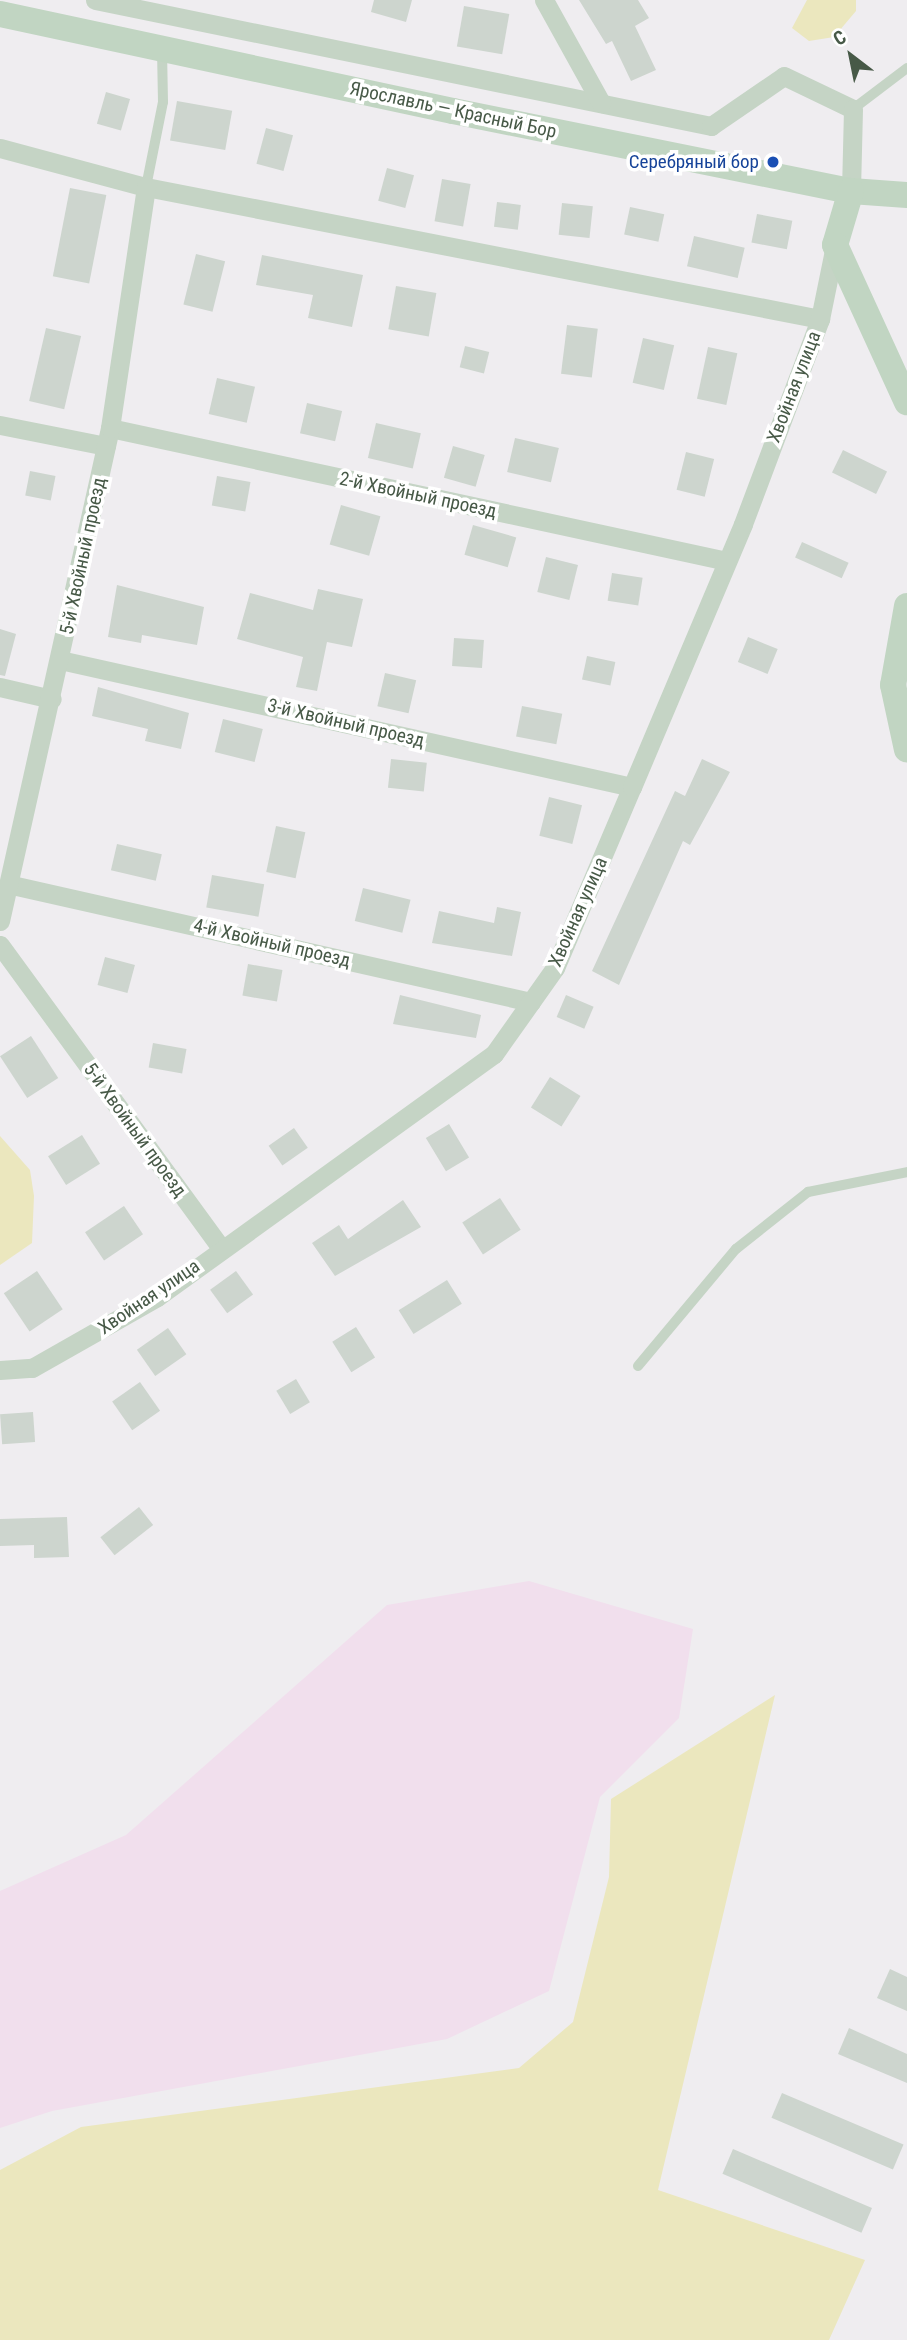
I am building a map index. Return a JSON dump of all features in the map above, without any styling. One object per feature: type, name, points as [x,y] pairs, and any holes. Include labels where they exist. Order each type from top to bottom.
[{"type":"street","points":[[95,0],[711,125],[784,76],[853,109],[851,191],[835,245],[907,402]]},
{"type":"street","points":[[544,0],[601,103]]},
{"type":"street","name":"Ярославль — Красный Бор","points":[[0,14],[851,191],[907,195]]},
{"type":"street","points":[[0,148],[146,187],[820,319]]},
{"type":"street","name":"5-й Хвойный проезд","points":[[0,921],[12,885],[108,437],[146,187]]},
{"type":"street","name":"Хвойная улица","points":[[0,1370],[32,1368],[73,1348],[157,1297],[220,1247],[494,1054],[555,968],[632,787],[727,561],[820,319],[835,245]]},
{"type":"street","name":"2-й Хвойный проезд","points":[[0,425],[108,437],[727,561]]},
{"type":"street","points":[[907,606],[893,685],[907,750]]},
{"type":"street","name":"3-й Хвойный проезд","points":[[60,660],[632,787]]},
{"type":"street","points":[[0,687],[52,699]]},
{"type":"street","name":"4-й Хвойный проезд","points":[[12,885],[531,1002]]},
{"type":"street","name":"5-й Хвойный проезд","points":[[0,945],[220,1247]]},
{"type":"lane","points":[[146,187],[163,102],[162,48]]},
{"type":"lane","points":[[853,109],[907,68]]},
{"type":"lane","points":[[638,1366],[736,1249],[808,1192],[907,1172]]},
{"type":"shaded area","points":[[807,0],[856,0],[856,11],[834,37],[809,41],[792,28]]},
{"type":"shaded area","points":[[0,1136],[30,1170],[34,1196],[32,1243],[0,1265]]},
{"type":"shaded area","points":[[775,1695],[658,2190],[865,2260],[829,2340],[0,2340],[0,2170],[81,2127],[519,2068],[573,2022],[609,1877],[611,1799]]},
{"type":"sand","points":[[529,1581],[693,1629],[679,1718],[600,1797],[549,1991],[447,2039],[52,2111],[0,2128],[0,1891],[126,1835],[387,1605]]},
{"type":"building","points":[[374,0],[412,0],[406,22],[371,12]]},
{"type":"building","points":[[579,0],[638,0],[649,18],[635,26],[656,70],[631,81],[612,41],[606,44]]},
{"type":"building","points":[[464,6],[509,14],[502,54],[457,46]]},
{"type":"building","points":[[106,92],[130,99],[121,131],[97,124]]},
{"type":"building","points":[[177,101],[232,111],[225,150],[170,140]]},
{"type":"building","points":[[266,128],[293,135],[283,171],[256,164]]},
{"type":"building","points":[[387,168],[414,175],[405,208],[378,201]]},
{"type":"building","points":[[442,179],[471,184],[463,226],[435,221]]},
{"type":"building","points":[[70,188],[106,195],[89,283],[53,276]]},
{"type":"building","points":[[497,202],[521,205],[518,230],[494,227]]},
{"type":"building","points":[[562,203],[593,206],[589,238],[559,235]]},
{"type":"building","points":[[630,207],[664,214],[658,242],[624,234]]},
{"type":"building","points":[[757,214],[792,221],[787,249],[751,242]]},
{"type":"building","points":[[694,236],[745,248],[738,278],[687,266]]},
{"type":"building","points":[[196,254],[225,261],[213,312],[183,304]]},
{"type":"building","points":[[262,255],[363,275],[352,327],[308,318],[313,295],[256,285]]},
{"type":"building","points":[[396,286],[436,293],[429,336],[388,329]]},
{"type":"building","points":[[567,325],[598,329],[592,377],[561,374]]},
{"type":"building","points":[[46,328],[81,336],[64,409],[29,401]]},
{"type":"building","points":[[643,338],[674,345],[664,390],[633,383]]},
{"type":"building","points":[[465,346],[489,352],[484,373],[460,367]]},
{"type":"building","points":[[708,347],[737,353],[726,405],[697,399]]},
{"type":"building","points":[[217,378],[255,387],[247,423],[209,414]]},
{"type":"building","points":[[307,403],[342,411],[335,441],[300,433]]},
{"type":"building","points":[[376,423],[421,433],[413,468],[368,458]]},
{"type":"building","points":[[515,438],[559,448],[551,482],[507,472]]},
{"type":"building","points":[[453,446],[485,455],[476,487],[444,478]]},
{"type":"building","points":[[843,450],[887,471],[876,494],[832,472]]},
{"type":"building","points":[[686,452],[714,459],[705,497],[677,490]]},
{"type":"building","points":[[30,471],[56,476],[51,501],[25,496]]},
{"type":"building","points":[[217,476],[250,482],[245,511],[212,506]]},
{"type":"building","points":[[341,505],[380,516],[369,556],[330,544]]},
{"type":"building","points":[[473,525],[516,537],[508,567],[464,555]]},
{"type":"building","points":[[802,542],[849,563],[842,578],[795,558]]},
{"type":"building","points":[[546,557],[578,565],[569,600],[537,592]]},
{"type":"building","points":[[612,573],[643,578],[638,606],[608,601]]},
{"type":"building","points":[[117,585],[204,607],[197,645],[142,635],[141,643],[108,637]]},
{"type":"building","points":[[318,589],[363,599],[352,647],[327,642],[317,691],[296,687],[303,657],[237,639],[250,593],[313,610]]},
{"type":"building","points":[[0,629],[16,634],[5,676],[0,675]]},
{"type":"building","points":[[748,637],[778,649],[768,674],[738,662]]},
{"type":"building","points":[[454,638],[484,640],[482,668],[452,666]]},
{"type":"building","points":[[587,656],[615,662],[610,686],[582,679]]},
{"type":"building","points":[[385,673],[416,680],[409,713],[377,706]]},
{"type":"building","points":[[98,687],[189,713],[181,749],[145,741],[148,729],[92,716]]},
{"type":"building","points":[[522,706],[562,714],[556,744],[516,736]]},
{"type":"building","points":[[223,719],[263,729],[255,762],[215,752]]},
{"type":"building","points":[[391,759],[427,763],[424,792],[388,788]]},
{"type":"building","points":[[702,759],[730,772],[690,845],[683,841],[619,985],[592,971],[675,791],[685,796]]},
{"type":"building","points":[[549,797],[582,805],[572,844],[539,836]]},
{"type":"building","points":[[276,826],[305,832],[296,878],[266,872]]},
{"type":"building","points":[[117,844],[162,854],[156,881],[111,870]]},
{"type":"building","points":[[212,875],[264,884],[258,917],[206,907]]},
{"type":"building","points":[[363,888],[411,900],[402,933],[355,921]]},
{"type":"building","points":[[497,907],[521,912],[512,956],[432,943],[439,911],[494,923]]},
{"type":"building","points":[[105,957],[135,965],[127,993],[97,985]]},
{"type":"building","points":[[248,964],[282,970],[277,1002],[242,996]]},
{"type":"building","points":[[400,995],[481,1015],[476,1038],[393,1024]]},
{"type":"building","points":[[566,995],[594,1007],[584,1029],[557,1017]]},
{"type":"building","points":[[31,1036],[58,1078],[27,1098],[0,1056]]},
{"type":"building","points":[[153,1043],[186,1049],[182,1074],[149,1068]]},
{"type":"building","points":[[550,1077],[581,1096],[561,1127],[531,1108]]},
{"type":"building","points":[[449,1124],[469,1157],[446,1171],[426,1138]]},
{"type":"building","points":[[294,1128],[308,1148],[282,1165],[269,1146]]},
{"type":"building","points":[[82,1135],[100,1164],[66,1185],[48,1156]]},
{"type":"building","points":[[500,1198],[521,1230],[483,1254],[462,1223]]},
{"type":"building","points":[[403,1200],[421,1227],[335,1276],[312,1243],[339,1225],[348,1239]]},
{"type":"building","points":[[124,1206],[143,1234],[104,1260],[85,1232]]},
{"type":"building","points":[[37,1271],[63,1309],[30,1332],[4,1293]]},
{"type":"building","points":[[236,1271],[253,1294],[227,1313],[210,1290]]},
{"type":"building","points":[[447,1280],[462,1304],[413,1334],[399,1310]]},
{"type":"building","points":[[356,1327],[375,1358],[351,1372],[332,1342]]},
{"type":"building","points":[[168,1328],[186,1354],[155,1376],[137,1350]]},
{"type":"building","points":[[296,1379],[310,1402],[290,1414],[276,1391]]},
{"type":"building","points":[[140,1382],[160,1411],[132,1430],[112,1402]]},
{"type":"building","points":[[33,1412],[35,1442],[2,1444],[0,1414]]},
{"type":"building","points":[[139,1507],[153,1525],[115,1555],[100,1537]]},
{"type":"building","points":[[67,1517],[69,1557],[34,1558],[34,1545],[0,1546],[0,1519]]},
{"type":"building","points":[[890,1969],[907,1977],[907,2011],[877,1998]]},
{"type":"building","points":[[849,2028],[907,2054],[907,2083],[838,2054]]},
{"type":"building","points":[[782,2093],[904,2145],[893,2169],[771,2118]]},
{"type":"building","points":[[733,2149],[872,2208],[861,2233],[722,2174]]},
{"type":"place","name":"Серебряный бор","points":[[773,162]]}]
